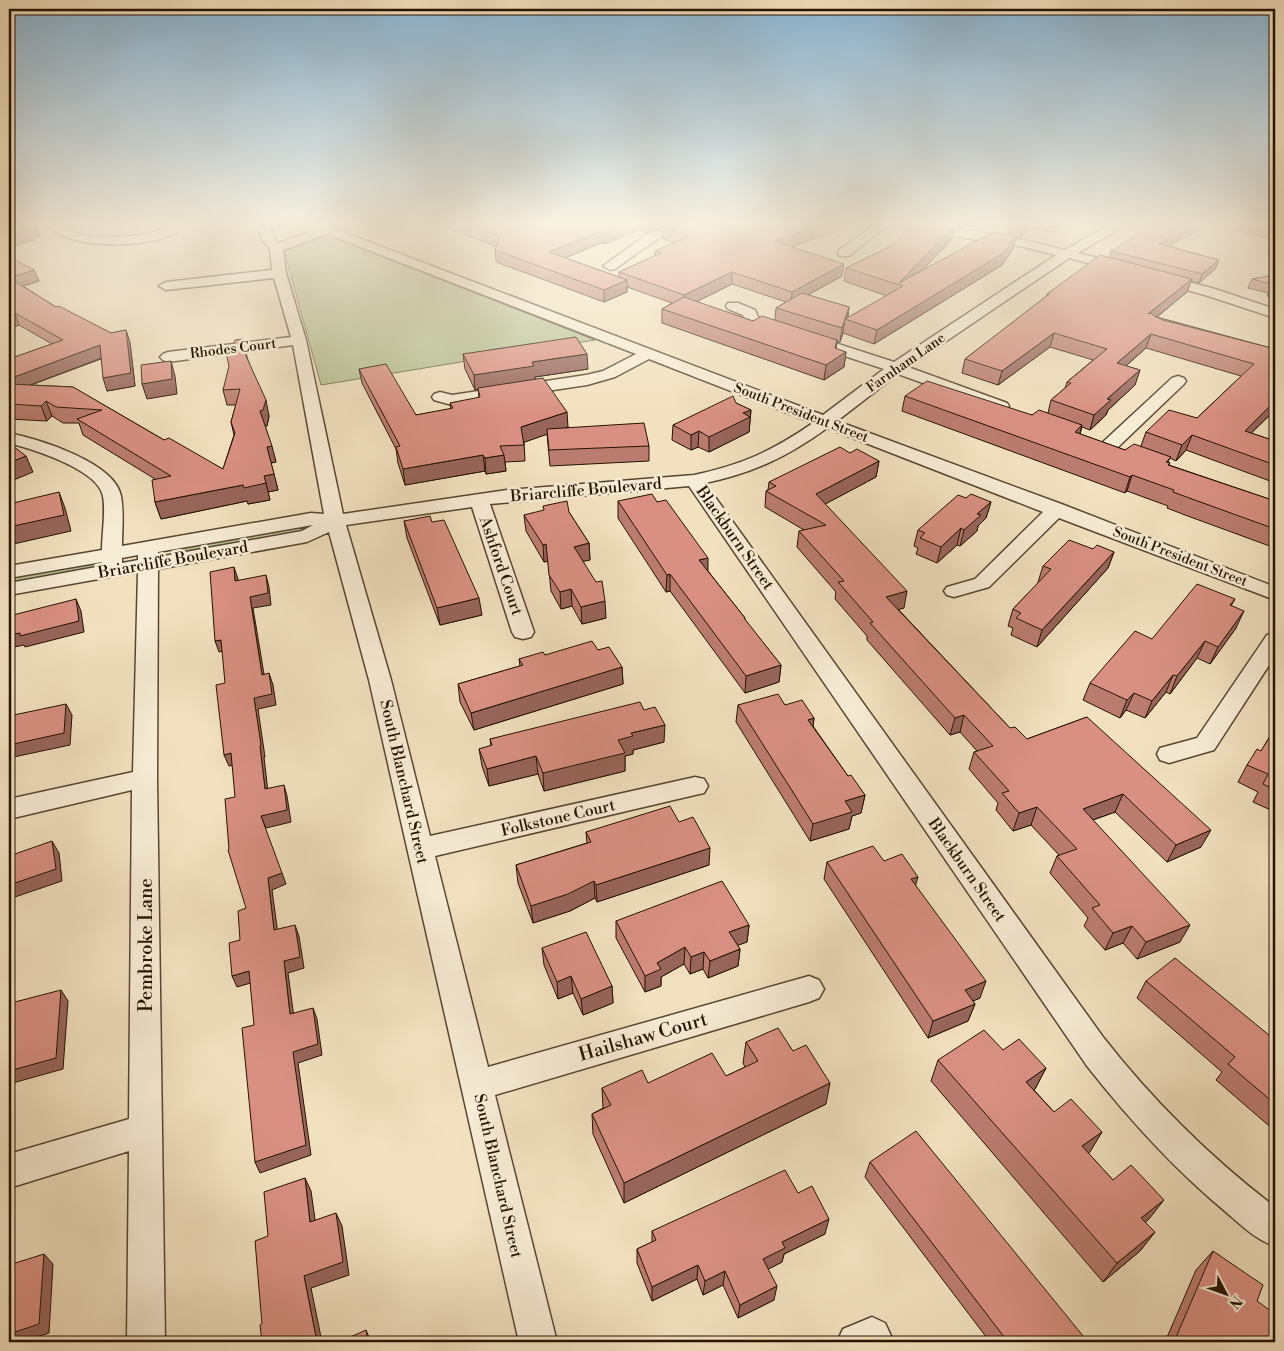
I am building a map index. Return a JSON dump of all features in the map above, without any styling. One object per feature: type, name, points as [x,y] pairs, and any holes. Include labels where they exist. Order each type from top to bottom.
[{"type":"street","name":"South Blanchard Street","points":[[284,289],[298,340],[335,521],[380,680],[538,1342]]},
{"type":"street","name":"South President Street","points":[[480,289],[1275,594]]},
{"type":"street","name":"Farnham Lane","points":[[825,422],[896,368],[1014,289]]},
{"type":"street","points":[[1199,289],[1275,314]]},
{"type":"street","points":[[733,306],[750,313],[752,319],[756,322],[896,368],[1017,412]]},
{"type":"street","name":"Rhodes Court","points":[[168,357],[298,340]]},
{"type":"street","points":[[440,397],[452,400],[587,380],[609,374],[648,354]]},
{"type":"street","points":[[1110,445],[1178,380]]},
{"type":"street","name":"Briarcliffe Boulevard","points":[[9,572],[112,562],[307,536],[335,521],[479,500],[540,492],[694,480],[728,473],[755,464],[791,446],[825,422]]},
{"type":"street","points":[[9,438],[56,452],[103,480],[109,487],[112,495],[112,562]]},
{"type":"street","points":[[1091,438],[1127,451]]},
{"type":"street","name":"Blackburn Street","points":[[694,480],[1049,988],[1105,1065],[1148,1114],[1207,1172],[1275,1229]]},
{"type":"street","name":"Ashford Court","points":[[479,500],[523,632]]},
{"type":"street","points":[[954,591],[982,584],[1056,509]]},
{"type":"street","name":"Pembroke Lane","points":[[146,1342],[145,778],[148,556]]},
{"type":"street","name":"Briarcliffe Boulevard","points":[[9,589],[112,562]]},
{"type":"street","points":[[1169,754],[1205,744],[1275,640]]},
{"type":"street","points":[[9,808],[145,778]]},
{"type":"street","name":"Folkstone Court","points":[[420,849],[695,786]]},
{"type":"street","name":"Hailshaw Court","points":[[477,1085],[809,989]]},
{"type":"street","points":[[9,1171],[146,1130]]},
{"type":"green space","points":[[295,289],[465,289],[595,340],[321,385]]},
{"type":"green space","points":[[304,525],[307,527],[302,531],[187,551],[180,550],[181,548]]},
{"type":"green space","points":[[93,562],[96,565],[90,569],[9,583],[9,577]]},
{"type":"building","points":[[9,289],[27,289],[56,307],[59,306],[111,333],[126,330],[131,373],[103,378],[100,345],[9,379],[9,359],[63,340],[15,313],[9,315]]},
{"type":"building","points":[[667,289],[696,289],[684,295]]},
{"type":"building","points":[[783,289],[797,289],[792,292]]},
{"type":"building","points":[[898,289],[944,289],[877,330],[845,319]]},
{"type":"building","points":[[1054,289],[1179,289],[1148,314],[1151,313],[1163,320],[1275,349],[1275,401],[1245,431],[1275,441],[1275,465],[1192,435],[1182,445],[1146,432],[1169,410],[1197,418],[1254,364],[1151,334],[1117,363],[1140,370],[1107,399],[1111,400],[1094,415],[1051,400],[1071,383],[1067,382],[1107,349],[1054,333],[1002,371],[965,359],[1049,294],[1047,294]]},
{"type":"building","points":[[802,293],[849,307],[842,328],[776,308]]},
{"type":"building","points":[[684,297],[753,321],[762,316],[837,340],[835,348],[846,352],[826,365],[662,309]]},
{"type":"building","points":[[576,337],[587,354],[532,362],[534,366],[474,375],[463,354]]},
{"type":"building","points":[[243,339],[246,356],[266,400],[263,410],[260,411],[272,446],[267,447],[274,474],[264,476],[266,483],[244,488],[243,485],[155,502],[152,480],[171,476],[77,419],[102,410],[56,407],[46,401],[41,406],[9,404],[9,384],[73,387],[164,440],[169,438],[223,469],[235,433],[231,422],[240,389],[223,390],[229,366],[226,353],[232,352],[235,340]]},
{"type":"building","points":[[171,361],[172,379],[142,384],[141,365]]},
{"type":"building","points":[[386,364],[416,415],[453,408],[450,403],[480,397],[478,388],[543,378],[567,412],[521,427],[524,445],[500,446],[504,455],[485,458],[483,455],[403,469],[396,447],[400,446],[359,369]]},
{"type":"building","points":[[927,381],[1032,415],[1039,410],[1082,425],[1075,432],[1125,450],[1134,444],[1171,457],[1166,462],[1170,463],[1168,465],[1275,501],[1275,529],[1173,492],[1174,490],[1132,475],[1130,477],[905,396]]},
{"type":"building","points":[[733,396],[736,403],[751,410],[743,413],[750,417],[709,437],[699,431],[691,435],[673,425]]},
{"type":"building","points":[[644,423],[649,446],[549,450],[547,429]]},
{"type":"building","points":[[9,443],[26,456],[9,463]]},
{"type":"building","points":[[840,447],[850,453],[857,449],[879,461],[816,494],[907,591],[886,597],[1010,728],[1015,727],[1027,739],[1087,717],[1211,830],[1176,845],[1123,794],[1083,809],[1190,925],[1146,942],[1132,926],[1113,933],[1092,908],[1100,905],[1057,856],[1077,849],[1037,807],[1019,813],[1002,793],[1009,791],[974,752],[993,746],[964,715],[955,718],[870,623],[873,622],[838,582],[844,581],[799,531],[826,525],[766,491],[776,486],[769,482]]},
{"type":"building","points":[[59,492],[64,515],[9,527],[9,504]]},
{"type":"building","points":[[652,494],[657,502],[666,500],[708,558],[699,560],[781,665],[746,676],[670,574],[667,575],[618,501]]},
{"type":"building","points":[[971,494],[991,502],[977,514],[981,515],[964,530],[961,528],[941,547],[920,538],[925,533],[918,530],[958,495],[966,498]]},
{"type":"building","points":[[567,501],[569,512],[589,543],[574,547],[596,582],[602,581],[605,601],[581,607],[571,589],[560,592],[549,575],[546,544],[543,545],[524,515],[544,510],[543,506]]},
{"type":"building","points":[[430,516],[432,522],[444,520],[479,598],[437,608],[404,521]]},
{"type":"building","points":[[1069,540],[1093,549],[1097,545],[1114,552],[1042,630],[1016,618],[1021,613],[1013,609],[1051,569],[1043,566]]},
{"type":"building","points":[[234,567],[235,581],[266,575],[268,593],[250,597],[262,675],[269,673],[272,694],[254,698],[265,789],[284,785],[287,810],[261,816],[282,873],[268,878],[274,930],[295,925],[300,957],[284,961],[290,1014],[313,1008],[318,1044],[293,1052],[306,1145],[255,1162],[242,1028],[254,1025],[249,971],[232,976],[229,943],[240,940],[238,911],[246,908],[228,850],[225,799],[235,797],[231,753],[224,755],[216,685],[225,683],[221,640],[215,641],[210,572]]},
{"type":"building","points":[[1197,584],[1235,599],[1230,605],[1244,611],[1218,647],[1205,641],[1177,676],[1173,675],[1152,701],[1134,693],[1127,700],[1090,683],[1135,631],[1152,639]]},
{"type":"building","points":[[76,599],[79,621],[20,636],[20,633],[9,635],[9,616]]},
{"type":"building","points":[[592,641],[598,650],[609,647],[622,667],[471,713],[458,684],[523,665],[519,659],[543,652],[545,655]]},
{"type":"building","points":[[778,694],[785,705],[802,700],[814,718],[808,720],[848,776],[851,775],[865,795],[845,801],[852,812],[813,824],[738,705]]},
{"type":"building","points":[[640,702],[644,710],[655,707],[665,725],[631,733],[633,736],[618,740],[625,753],[543,773],[536,756],[487,769],[479,749],[492,745],[490,739]]},
{"type":"building","points":[[66,704],[64,733],[9,745],[9,716]]},
{"type":"building","points":[[1275,728],[1275,790],[1263,784],[1268,774],[1247,765],[1257,749],[1261,751]]},
{"type":"building","points":[[670,806],[679,822],[693,817],[710,848],[596,885],[594,881],[568,894],[531,906],[516,865],[591,842],[586,832]]},
{"type":"building","points":[[52,841],[56,869],[9,885],[9,856]]},
{"type":"building","points":[[873,846],[884,861],[902,854],[918,877],[911,879],[986,981],[965,990],[975,1004],[933,1021],[827,862]]},
{"type":"building","points":[[722,881],[749,925],[729,932],[740,949],[710,961],[704,952],[691,957],[685,947],[657,963],[661,969],[645,976],[616,921]]},
{"type":"building","points":[[586,932],[612,986],[581,999],[571,976],[557,982],[542,948]]},
{"type":"building","points":[[1175,958],[1275,1040],[1275,1104],[1228,1064],[1235,1057],[1146,981]]},
{"type":"building","points":[[61,990],[56,1058],[9,1071],[9,1019],[11,1003]]},
{"type":"building","points":[[778,1028],[793,1051],[806,1045],[830,1083],[624,1183],[592,1114],[611,1105],[602,1088],[642,1070],[648,1083],[712,1053],[726,1076],[758,1061],[746,1042]]},
{"type":"building","points":[[984,1030],[1003,1050],[1019,1039],[1046,1068],[1026,1082],[1054,1112],[1071,1099],[1102,1132],[1082,1146],[1113,1180],[1131,1165],[1164,1200],[1141,1218],[1155,1232],[1117,1263],[938,1060]]},
{"type":"building","points":[[916,1131],[1088,1342],[1008,1342],[870,1162]]},
{"type":"building","points":[[785,1170],[798,1193],[812,1186],[829,1219],[782,1242],[785,1248],[763,1259],[777,1286],[740,1305],[725,1271],[705,1281],[698,1265],[652,1287],[637,1249],[656,1240],[652,1231]]},
{"type":"building","points":[[305,1178],[310,1222],[336,1213],[343,1262],[304,1276],[317,1342],[262,1342],[255,1241],[268,1236],[264,1192]]},
{"type":"building","points":[[1213,1251],[1263,1285],[1257,1301],[1275,1314],[1275,1342],[1174,1342]]},
{"type":"building","points":[[44,1254],[39,1324],[9,1334],[9,1265]]},
{"type":"building","points":[[366,1330],[368,1342],[339,1342]]}]
